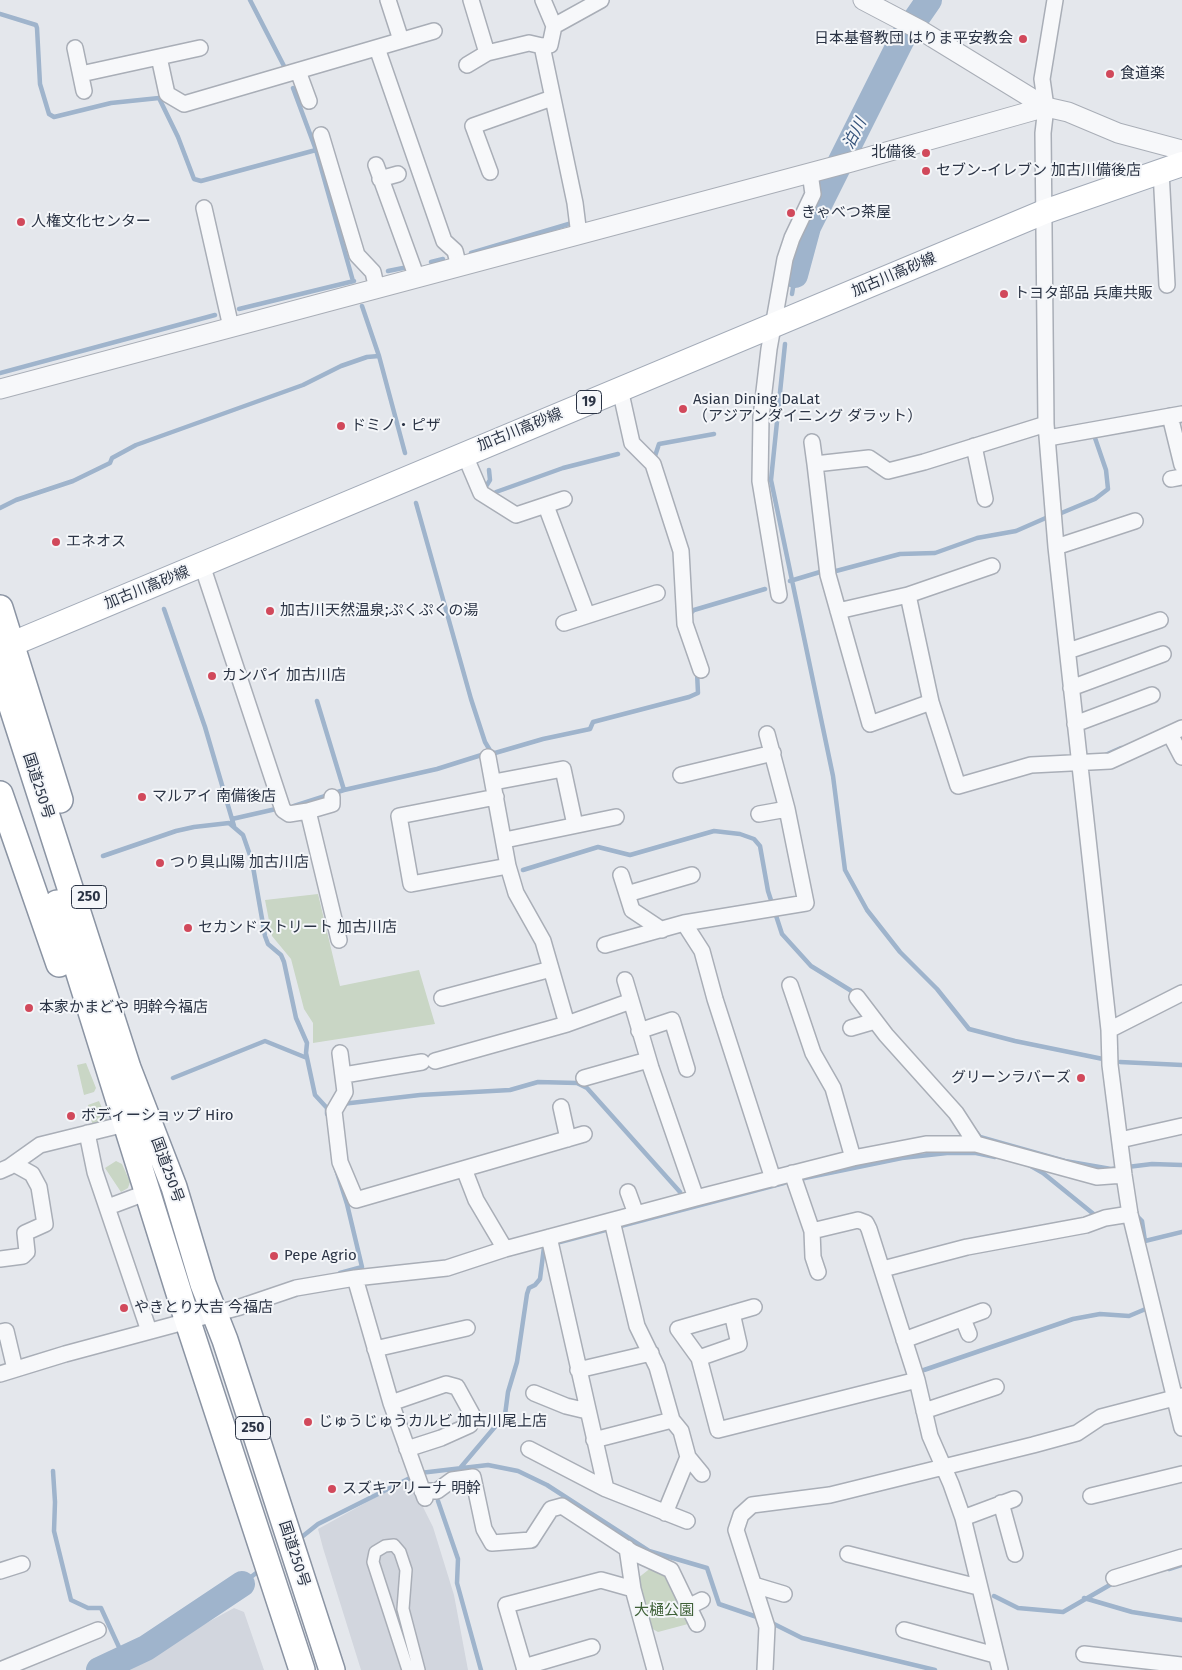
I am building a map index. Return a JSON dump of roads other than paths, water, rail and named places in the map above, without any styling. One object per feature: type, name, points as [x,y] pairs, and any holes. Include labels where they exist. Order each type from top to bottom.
[{"type":"highway","name":"250","points":[[0,608],[6,646],[174,1186]]},
{"type":"highway","name":"国道250号","points":[[0,670],[35,806],[148,1192],[188,1322],[302,1670]]},
{"type":"highway","name":"国道250号","points":[[0,726],[35,806],[128,1068],[174,1186],[214,1314],[332,1670]]},
{"type":"highway","name":"250","points":[[0,794],[79,1024],[148,1192]]},
{"type":"main road","name":"加古川高砂線","points":[[6,646],[287,528],[364,498],[464,453],[1044,212],[1172,168]]},
{"type":"street","points":[[388,0],[401,40]]},
{"type":"street","points":[[471,0],[487,53]]},
{"type":"street","points":[[467,65],[487,53],[529,43],[542,46],[550,45],[554,26],[543,0]]},
{"type":"street","points":[[554,26],[601,0]]},
{"type":"street","points":[[1055,0],[1042,79],[1046,107],[1043,132],[1047,430],[1056,547],[1109,1030],[1110,1065],[1124,1176],[1130,1214],[1179,1397],[1182,1428]]},
{"type":"street","points":[[872,2],[1046,107],[1068,112],[1118,133],[1182,150]]},
{"type":"street","points":[[158,57],[167,94],[184,104],[434,31]]},
{"type":"street","points":[[542,46],[575,203],[578,235]]},
{"type":"street","points":[[75,48],[84,90]]},
{"type":"street","points":[[81,74],[200,48]]},
{"type":"street","points":[[377,48],[444,241],[455,251],[459,267]]},
{"type":"street","points":[[298,71],[309,101]]},
{"type":"street","points":[[490,172],[473,126],[552,98]]},
{"type":"street","points":[[0,389],[852,162],[1046,107]]},
{"type":"street","points":[[321,135],[340,170],[357,255],[373,272],[377,289]]},
{"type":"street","points":[[1167,285],[1172,168]]},
{"type":"street","points":[[398,174],[378,172],[403,219],[417,278]]},
{"type":"street","points":[[779,595],[760,481],[760,417],[785,259],[792,238],[813,194],[811,173]]},
{"type":"street","points":[[204,208],[231,328]]},
{"type":"street","points":[[620,389],[632,443],[653,464],[681,551],[685,624],[701,670]]},
{"type":"street","points":[[815,464],[869,458],[888,471],[924,469],[974,446],[1047,430],[1176,415],[1182,464]]},
{"type":"street","points":[[812,442],[828,576],[870,724],[931,702]]},
{"type":"street","points":[[974,446],[985,499]]},
{"type":"street","points":[[464,453],[481,493],[516,515],[564,499]]},
{"type":"street","points":[[546,506],[587,615]]},
{"type":"street","points":[[1056,547],[1134,522]]},
{"type":"street","points":[[202,565],[283,810],[289,814],[308,811],[332,804],[332,797]]},
{"type":"street","points":[[838,612],[908,595],[992,566]]},
{"type":"street","points":[[564,623],[657,592]]},
{"type":"street","points":[[908,595],[931,702],[958,786],[1031,765],[1079,761],[1110,761],[1176,731],[1182,757]]},
{"type":"street","points":[[1068,651],[1148,631],[1160,620]]},
{"type":"street","points":[[1071,688],[1163,654]]},
{"type":"street","points":[[1075,724],[1152,695]]},
{"type":"street","points":[[605,945],[684,923],[806,903],[788,809],[767,734]]},
{"type":"street","points":[[681,775],[773,753]]},
{"type":"street","points":[[488,757],[505,840],[508,866],[516,893],[543,941],[567,1024]]},
{"type":"street","points":[[508,866],[411,884],[399,816],[563,769],[575,825]]},
{"type":"street","points":[[759,814],[788,809]]},
{"type":"street","points":[[308,811],[339,940]]},
{"type":"street","points":[[505,840],[616,817]]},
{"type":"street","points":[[621,875],[632,910],[662,930]]},
{"type":"street","points":[[627,894],[692,875]]},
{"type":"street","points":[[684,923],[702,951],[715,999],[774,1179]]},
{"type":"street","points":[[442,998],[469,985],[551,968]]},
{"type":"street","points":[[626,980],[648,1060],[696,1198]]},
{"type":"street","points":[[790,985],[813,1053],[833,1088],[853,1158]]},
{"type":"street","points":[[1109,1030],[1182,993]]},
{"type":"street","points":[[857,997],[875,1021],[956,1113],[976,1144]]},
{"type":"street","points":[[344,1075],[429,1062],[567,1024],[631,1001]]},
{"type":"street","points":[[639,1031],[672,1020],[687,1069]]},
{"type":"street","points":[[851,1028],[875,1021]]},
{"type":"street","points":[[340,1053],[345,1092],[334,1111],[340,1162],[356,1200],[584,1134]]},
{"type":"street","points":[[584,1078],[648,1060]]},
{"type":"street","points":[[561,1108],[568,1139]]},
{"type":"street","points":[[0,1171],[14,1164],[40,1145],[120,1124]]},
{"type":"street","points":[[1120,1140],[1182,1126]]},
{"type":"street","points":[[87,1133],[95,1172],[149,1331]]},
{"type":"street","points":[[0,1374],[149,1331],[188,1322],[296,1288],[356,1278],[447,1268],[505,1249],[792,1173],[853,1158],[926,1144],[976,1144],[1097,1176],[1124,1176]]},
{"type":"street","points":[[0,1259],[24,1256],[27,1252],[24,1233],[45,1224],[38,1187],[32,1174],[14,1164]]},
{"type":"street","points":[[464,1169],[476,1200],[505,1249]]},
{"type":"street","points":[[792,1173],[812,1231],[806,1255],[818,1272]]},
{"type":"street","points":[[108,1207],[148,1192]]},
{"type":"street","points":[[628,1192],[636,1214]]},
{"type":"street","points":[[883,1268],[967,1247],[1077,1227],[1130,1214]]},
{"type":"street","points":[[812,1231],[858,1220],[866,1223],[883,1268],[917,1380],[930,1436],[951,1484],[963,1518],[978,1586],[1000,1670]]},
{"type":"street","points":[[612,1221],[637,1326],[658,1367],[672,1420],[681,1431],[688,1456],[702,1474]]},
{"type":"street","points":[[549,1238],[606,1489]]},
{"type":"street","points":[[356,1278],[391,1403],[420,1484],[437,1491],[452,1480],[473,1477],[484,1528],[492,1543],[531,1540],[551,1509],[562,1506],[627,1548],[671,1570],[697,1624]]},
{"type":"street","points":[[754,1307],[678,1329],[699,1358],[718,1430],[917,1380]]},
{"type":"street","points":[[904,1340],[983,1312]]},
{"type":"street","points":[[699,1358],[740,1344],[732,1313]]},
{"type":"street","points":[[964,1319],[969,1334]]},
{"type":"street","points":[[375,1349],[467,1328]]},
{"type":"street","points":[[0,1332],[6,1331],[15,1369]]},
{"type":"street","points":[[578,1370],[651,1353]]},
{"type":"street","points":[[391,1403],[446,1384],[457,1387],[473,1416],[470,1425],[441,1438],[407,1449]]},
{"type":"street","points":[[924,1411],[983,1399],[996,1387]]},
{"type":"street","points":[[534,1393],[566,1406],[587,1411]]},
{"type":"street","points":[[764,1670],[767,1627],[762,1606],[736,1530],[741,1515],[752,1505],[830,1495],[943,1468],[1077,1433],[1101,1417],[1179,1397]]},
{"type":"street","points":[[594,1440],[672,1420]]},
{"type":"street","points":[[528,1449],[606,1489],[686,1521]]},
{"type":"street","points":[[665,1513],[688,1456]]},
{"type":"street","points":[[1091,1496],[1182,1474]]},
{"type":"street","points":[[963,1518],[1007,1501],[1015,1554]]},
{"type":"street","points":[[408,1670],[373,1562],[375,1552],[385,1546],[394,1545],[400,1552],[406,1570],[403,1609],[419,1670]]},
{"type":"street","points":[[627,1548],[633,1590],[656,1670]]},
{"type":"street","points":[[848,1554],[879,1555],[978,1586]]},
{"type":"street","points":[[1114,1578],[1182,1557]]},
{"type":"street","points":[[0,1571],[22,1564]]},
{"type":"street","points":[[592,1647],[524,1669],[506,1605],[601,1580],[633,1590]]},
{"type":"street","points":[[754,1585],[784,1594]]},
{"type":"street","points":[[688,1607],[702,1600]]},
{"type":"street","points":[[0,1670],[98,1630]]},
{"type":"street","points":[[904,1630],[995,1654]]},
{"type":"street","points":[[1084,1654],[1100,1663],[1178,1667]]},
{"type":"waterway","points":[[250,0],[284,66]]},
{"type":"waterway","name":"泊川","points":[[795,275],[808,227],[902,39],[929,0]]},
{"type":"waterway","points":[[0,14],[36,25],[40,84],[49,114],[54,117],[111,103],[159,98],[178,137],[194,179],[201,181],[316,150]]},
{"type":"waterway","points":[[293,88],[316,150],[353,281]]},
{"type":"waterway","points":[[471,253],[572,223]]},
{"type":"waterway","points":[[431,262],[443,259]]},
{"type":"waterway","points":[[388,271],[408,267]]},
{"type":"waterway","points":[[792,294],[795,275]]},
{"type":"waterway","points":[[239,309],[354,281]]},
{"type":"waterway","points":[[362,306],[379,356],[405,453]]},
{"type":"waterway","points":[[0,373],[215,315]]},
{"type":"waterway","points":[[785,344],[771,480],[833,776],[845,870],[867,910],[900,952],[937,989],[969,1029],[1015,1041],[1103,1059]]},
{"type":"waterway","points":[[0,508],[16,500],[73,481],[110,463],[112,458],[136,445],[303,385],[341,366],[367,357],[379,356]]},
{"type":"waterway","points":[[655,456],[659,444],[714,434]]},
{"type":"waterway","points":[[1059,514],[1095,499],[1108,489],[1106,470],[1095,438]]},
{"type":"waterway","points":[[496,492],[563,468],[618,454]]},
{"type":"waterway","points":[[485,488],[490,480],[489,470]]},
{"type":"waterway","points":[[416,503],[471,699],[485,742],[491,752]]},
{"type":"waterway","points":[[836,571],[900,554],[935,553],[977,538],[1016,531],[1048,517]]},
{"type":"waterway","points":[[790,581],[820,572]]},
{"type":"waterway","points":[[690,614],[694,610],[765,589]]},
{"type":"waterway","points":[[164,609],[205,727],[234,826]]},
{"type":"waterway","points":[[294,806],[344,790],[437,769],[491,752],[495,753],[543,739],[590,729],[593,722],[689,697],[698,693],[697,672]]},
{"type":"waterway","points":[[317,701],[344,790]]},
{"type":"waterway","points":[[1103,756],[1121,748]]},
{"type":"waterway","points":[[232,819],[276,809]]},
{"type":"waterway","points":[[103,856],[176,831],[194,827],[229,823],[243,835],[252,861],[265,936],[268,944],[281,955],[284,962],[296,1018],[307,1043],[306,1053],[315,1095],[327,1108],[327,1114]]},
{"type":"waterway","points":[[523,870],[598,847],[630,855],[714,831],[740,834],[754,839],[760,846],[768,891],[782,934],[811,966],[858,995]]},
{"type":"waterway","points":[[173,1078],[265,1041],[307,1058]]},
{"type":"waterway","points":[[1120,1062],[1182,1065]]},
{"type":"waterway","points":[[342,1104],[420,1095],[510,1090],[538,1082],[577,1083],[587,1088],[680,1192]]},
{"type":"waterway","points":[[977,1133],[980,1137],[1065,1161],[1111,1169],[1152,1164],[1182,1165]]},
{"type":"waterway","points":[[800,1179],[902,1158],[947,1153],[976,1153],[995,1157]]},
{"type":"waterway","points":[[1029,1165],[1043,1173],[1096,1216]]},
{"type":"waterway","points":[[335,1166],[347,1204],[362,1267],[340,1273]]},
{"type":"waterway","points":[[560,1242],[784,1183]]},
{"type":"waterway","points":[[1138,1217],[1142,1221],[1145,1241],[1182,1232]]},
{"type":"waterway","points":[[461,1467],[505,1415],[508,1392],[517,1362],[527,1294],[529,1288],[540,1279],[544,1247]]},
{"type":"waterway","points":[[924,1370],[1073,1319],[1100,1314],[1129,1316],[1148,1308]]},
{"type":"waterway","points":[[298,1540],[318,1524],[420,1473],[488,1465],[518,1471],[547,1485],[649,1551],[707,1568],[719,1604],[760,1618]]},
{"type":"waterway","points":[[53,1471],[54,1531],[71,1600],[88,1608],[101,1608],[124,1658]]},
{"type":"waterway","points":[[438,1501],[458,1559],[457,1583],[481,1670]]},
{"type":"waterway","points":[[1169,1569],[1182,1565]]},
{"type":"waterway","points":[[242,1584],[260,1570]]},
{"type":"waterway","points":[[994,1596],[1018,1608],[1063,1612],[1115,1582]]},
{"type":"waterway","points":[[99,1670],[146,1648],[242,1584]]},
{"type":"waterway","points":[[1084,1598],[1132,1612],[1182,1620]]},
{"type":"waterway","points":[[770,1622],[802,1638],[935,1670]]},
{"type":"place","name":"日本基督教団 はりま平安教会","points":[[1023,39]]},
{"type":"place","name":"食道楽","points":[[1110,74]]},
{"type":"place","name":"北備後","points":[[926,153]]},
{"type":"place","name":"セブン-イレブン 加古川備後店","points":[[926,171]]},
{"type":"place","name":"きゃべつ茶屋","points":[[791,213]]},
{"type":"place","name":"人権文化センター","points":[[21,222]]},
{"type":"place","name":"トヨタ部品 兵庫共販","points":[[1004,294]]},
{"type":"place","name":"Asian Dining DaLat （アジアンダイニング ダラット）","points":[[683,409]]},
{"type":"place","name":"ドミノ・ピザ","points":[[341,426]]},
{"type":"place","name":"エネオス","points":[[56,542]]},
{"type":"place","name":"加古川天然温泉;ぷくぷくの湯","points":[[270,611]]},
{"type":"place","name":"カンパイ 加古川店","points":[[212,676]]},
{"type":"place","name":"マルアイ 南備後店","points":[[142,797]]},
{"type":"place","name":"つり具山陽 加古川店","points":[[160,863]]},
{"type":"place","name":"セカンドストリート 加古川店","points":[[188,928]]},
{"type":"place","name":"本家かまどや 明幹今福店","points":[[29,1008]]},
{"type":"place","name":"グリーンラバーズ","points":[[1081,1078]]},
{"type":"place","name":"ボディーショップ Hiro","points":[[71,1116]]},
{"type":"place","name":"Pepe Agrio","points":[[274,1256]]},
{"type":"place","name":"やきとり大吉 今福店","points":[[124,1308]]},
{"type":"place","name":"じゅうじゅうカルビ 加古川尾上店","points":[[308,1422]]},
{"type":"place","name":"スズキアリーナ 明幹","points":[[332,1489]]},
{"type":"park label","name":"大樋公園","points":[[664,1611]]}]
